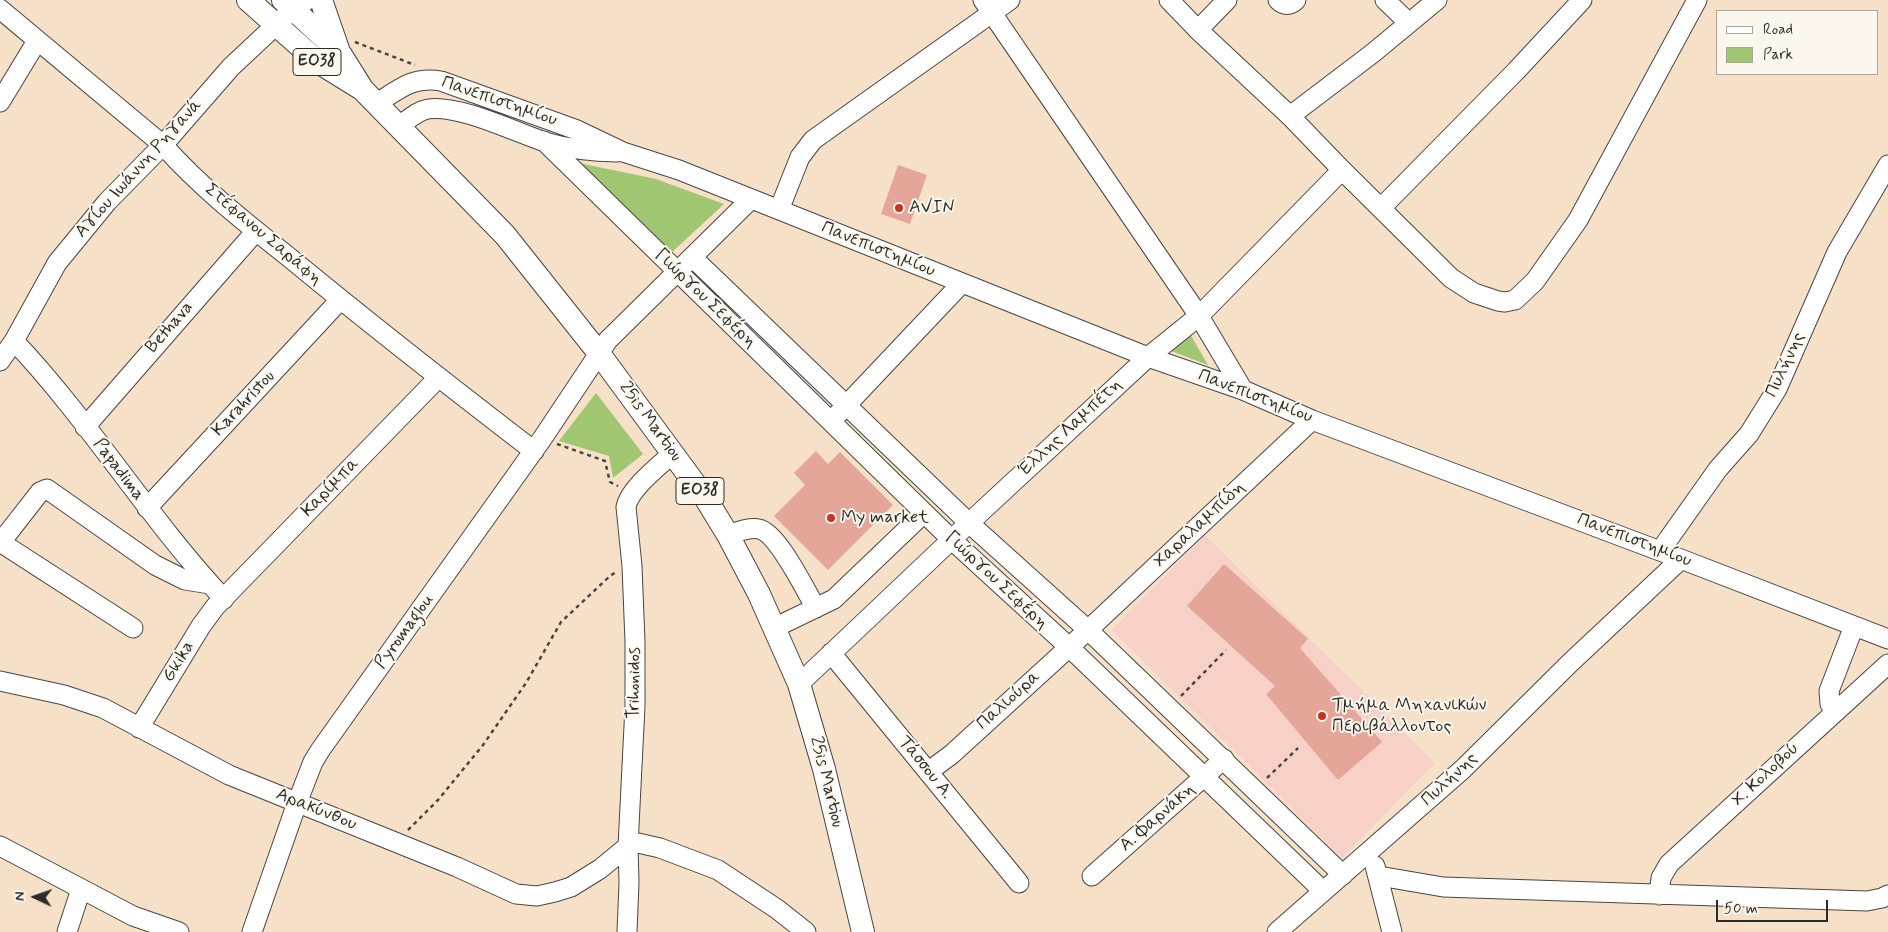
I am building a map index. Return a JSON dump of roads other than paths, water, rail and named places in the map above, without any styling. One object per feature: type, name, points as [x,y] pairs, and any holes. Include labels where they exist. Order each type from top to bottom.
[{"type":"main road","name":"ΕΟ38","points":[[248,0],[318,62],[369,97]]},
{"type":"main road","points":[[321,0],[341,54]]},
{"type":"main road","name":"ΕΟ38","points":[[294,3],[341,54],[369,97]]},
{"type":"main road","name":"25is Martiou","points":[[369,97],[505,235],[598,352],[673,452],[706,499],[728,535],[759,594],[799,684],[824,769],[863,932]]},
{"type":"street","points":[[779,210],[800,157],[813,140],[987,6],[1010,0]]},
{"type":"street","points":[[1169,0],[1198,30],[1290,116],[1441,269],[1463,287],[1498,301],[1515,300],[1535,281],[1578,220],[1696,0]]},
{"type":"street","points":[[1198,30],[1227,0]]},
{"type":"street","points":[[1278,0],[1287,5],[1296,0]]},
{"type":"street","points":[[1385,0],[1409,24]]},
{"type":"street","points":[[1290,116],[1437,0]]},
{"type":"street","points":[[1381,208],[1516,71],[1582,0]]},
{"type":"street","name":"Αγίου Ιωάννη Ρηγανά","points":[[0,361],[14,340],[56,263],[65,251],[107,202],[163,144],[217,82],[277,25],[294,3]]},
{"type":"street","points":[[987,6],[1199,316],[1243,390]]},
{"type":"street","name":"Στέφανου Σαράφη","points":[[0,9],[36,41],[163,144],[179,164],[340,300],[439,378],[538,445]]},
{"type":"street","points":[[0,102],[36,41]]},
{"type":"street","name":"Πανεπιστημίου","points":[[369,97],[423,79],[442,80],[577,130],[624,152],[679,170],[1148,356],[1243,390],[1312,420],[1681,559],[1888,640]]},
{"type":"street","name":"Πανεπιστημίου","points":[[399,126],[417,113],[427,109],[450,109],[544,141],[583,150],[624,152]]},
{"type":"street","name":"Γιώργου Σεφέρη","points":[[544,141],[952,540],[1069,647],[1323,891]]},
{"type":"street","name":"Πυλήνης","points":[[1660,551],[1718,469],[1749,434],[1766,407],[1786,370],[1837,252],[1888,165]]},
{"type":"street","name":"Έλλης Λαμπέτη","points":[[799,684],[1148,356],[1199,316],[1342,170]]},
{"type":"street","name":"Pyromaglou","points":[[252,932],[297,803],[313,762],[321,749],[538,445],[598,352],[621,325],[751,199]]},
{"type":"street","name":"Bethava","points":[[85,427],[256,231]]},
{"type":"street","name":"Γιώργου Σεφέρη","points":[[692,257],[969,523],[1088,630],[1343,875]]},
{"type":"street","points":[[830,422],[962,283]]},
{"type":"street","name":"Karahristou","points":[[147,508],[340,300]]},
{"type":"street","name":"Papadima","points":[[14,340],[41,371],[179,548],[224,598]]},
{"type":"street","name":"Καρίμπα","points":[[224,598],[439,378]]},
{"type":"street","name":"Χαραλαμπίδη","points":[[1088,630],[1312,420]]},
{"type":"street","name":"Trihonidos","points":[[627,932],[628,846],[635,706],[635,642],[632,566],[626,507],[632,493],[673,452]]},
{"type":"street","points":[[133,628],[0,542],[40,492],[47,489],[155,565],[186,580],[210,584]]},
{"type":"street","points":[[774,628],[834,599],[924,513]]},
{"type":"street","points":[[728,535],[751,528],[766,532],[776,541],[816,608]]},
{"type":"street","name":"Πυλήνης","points":[[1277,932],[1463,770],[1570,662],[1681,559]]},
{"type":"street","name":"Gkika","points":[[139,728],[201,626],[224,598]]},
{"type":"street","points":[[1836,711],[1830,704],[1829,691],[1854,626]]},
{"type":"street","name":"Παλιούρα","points":[[928,772],[952,754],[1088,630]]},
{"type":"street","name":"Τάσσου Α.","points":[[831,653],[1019,882]]},
{"type":"street","name":"Χ. Κολοβού","points":[[1658,895],[1661,878],[1669,864],[1888,664]]},
{"type":"street","name":"Αρακύνθου","points":[[0,682],[28,686],[103,708],[221,771],[457,867],[506,891],[527,896],[555,892],[571,887],[600,869],[628,846]]},
{"type":"street","name":"Α. Φαρνάκη","points":[[1092,876],[1224,759]]},
{"type":"street","points":[[628,846],[638,843],[660,848],[718,870],[762,898],[806,932]]},
{"type":"street","points":[[0,846],[134,916],[180,932]]},
{"type":"street","points":[[1370,852],[1379,876],[1392,932]]},
{"type":"street","points":[[1379,876],[1443,887],[1886,903]]},
{"type":"street","points":[[68,932],[81,889]]},
{"type":"place","name":"AVIN","points":[[899,208]]},
{"type":"place","name":"My market","points":[[831,518]]},
{"type":"place","name":"Τμήμα Μηχανικών Περιβάλλοντος","points":[[1322,716]]}]
